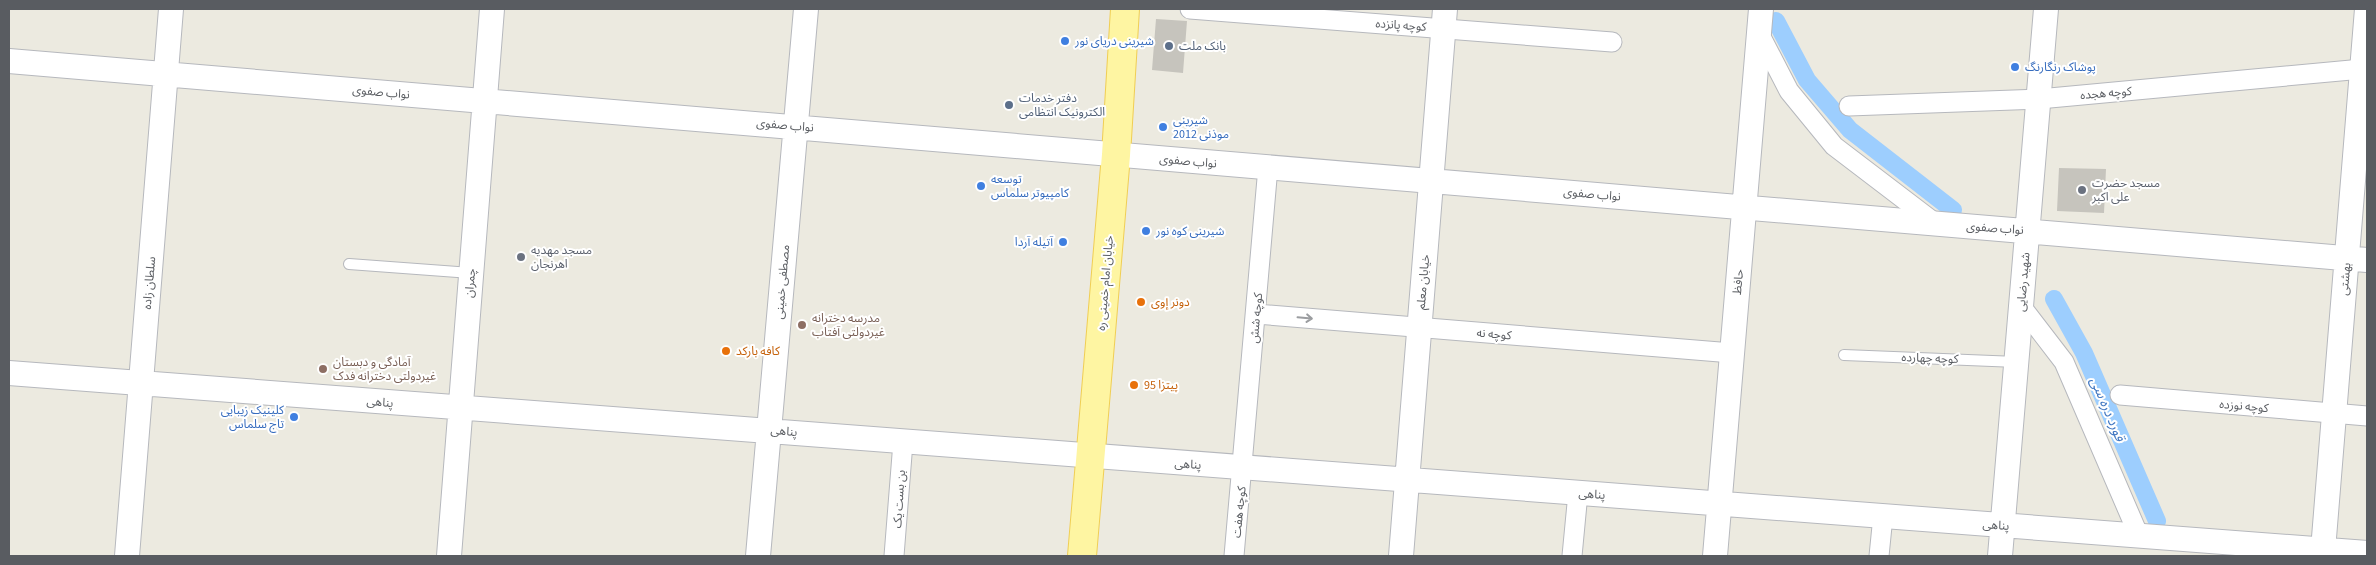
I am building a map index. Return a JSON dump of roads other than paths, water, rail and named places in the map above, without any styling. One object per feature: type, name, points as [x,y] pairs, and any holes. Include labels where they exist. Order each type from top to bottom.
[{"type":"main road","name":"خیابان امام خمینی ره","points":[[1082,556],[1116,154],[1125,9]]},
{"type":"street","name":"سلطان زاده","points":[[127,556],[171,9]]},
{"type":"street","name":"چمران","points":[[449,556],[492,9]]},
{"type":"street","name":"مصطفی خمینی","points":[[758,556],[806,9]]},
{"type":"street","name":"کوچه پانزده","points":[[1190,9],[1444,19],[1612,42]]},
{"type":"street","points":[[1750,9],[1759,34],[1789,91],[1834,146],[1935,224]]},
{"type":"street","name":"حافظ","points":[[1715,556],[1761,9]]},
{"type":"street","name":"شهید رضایی","points":[[2000,556],[2046,9]]},
{"type":"street","name":"بهشتی","points":[[2323,550],[2334,414],[2357,259],[2362,131],[2362,69],[2367,9]]},
{"type":"street","name":"خیابان معلم","points":[[1401,556],[1444,19]]},
{"type":"street","name":"نواب صفوی","points":[[9,61],[2357,259]]},
{"type":"street","name":"کوچه هجده","points":[[1849,106],[2038,99],[2362,69]]},
{"type":"street","name":"کوچه شش","points":[[1244,468],[1268,167]]},
{"type":"street","points":[[2021,306],[2064,362],[2139,536]]},
{"type":"street","name":"کوچه نه","points":[[1256,314],[1732,353]]},
{"type":"street","name":"پناهی","points":[[9,373],[2367,553]]},
{"type":"street","name":"کوچه نوزده","points":[[2120,396],[2367,416]]},
{"type":"street","name":"بن بست یک","points":[[894,556],[903,442]]},
{"type":"street","name":"کوچه هفت","points":[[1234,556],[1244,468]]},
{"type":"street","points":[[1572,556],[1578,493]]},
{"type":"street","points":[[1879,556],[1883,516]]},
{"type":"lane","points":[[349,264],[471,273]]},
{"type":"lane","name":"کوچه چهارده","points":[[1844,355],[2017,362]]},
{"type":"waterway","points":[[1776,21],[1807,80],[1850,130],[1953,210]]},
{"type":"waterway","name":"قورد دره سی","points":[[2054,299],[2084,353],[2157,521]]},
{"type":"place","name":"شیرینی دریای نور","points":[[1065,41]]},
{"type":"place","name":"بانک ملت","points":[[1169,46]]},
{"type":"place","name":"پوشاک رنگارنگ","points":[[2015,67]]},
{"type":"place","name":"دفتر خدمات الکترونیک انتظامی","points":[[1009,105]]},
{"type":"place","name":"شیرینی موذنی 2012","points":[[1163,127]]},
{"type":"place","name":"توسعه کامپیوتر سلماس","points":[[981,186]]},
{"type":"place","name":"مسجد حضرت علی اکبر","points":[[2082,190]]},
{"type":"place","name":"شیرینی کوه نور","points":[[1146,231]]},
{"type":"place","name":"آتیله آردا","points":[[1063,242]]},
{"type":"place","name":"مسجد مهدیه اهرنجان","points":[[521,257]]},
{"type":"place","name":"دونر إوی","points":[[1141,302]]},
{"type":"place","name":"مدرسه دخترانه غیردولتی آفتاب","points":[[802,325]]},
{"type":"place","name":"کافه بارکد","points":[[726,351]]},
{"type":"place","name":"آمادگی و دبستان غیردولتی دخترانه فدک","points":[[323,369]]},
{"type":"place","name":"پیتزا 95","points":[[1134,385]]},
{"type":"place","name":"کلینیک زیبایی تاج سلماس","points":[[294,417]]}]
